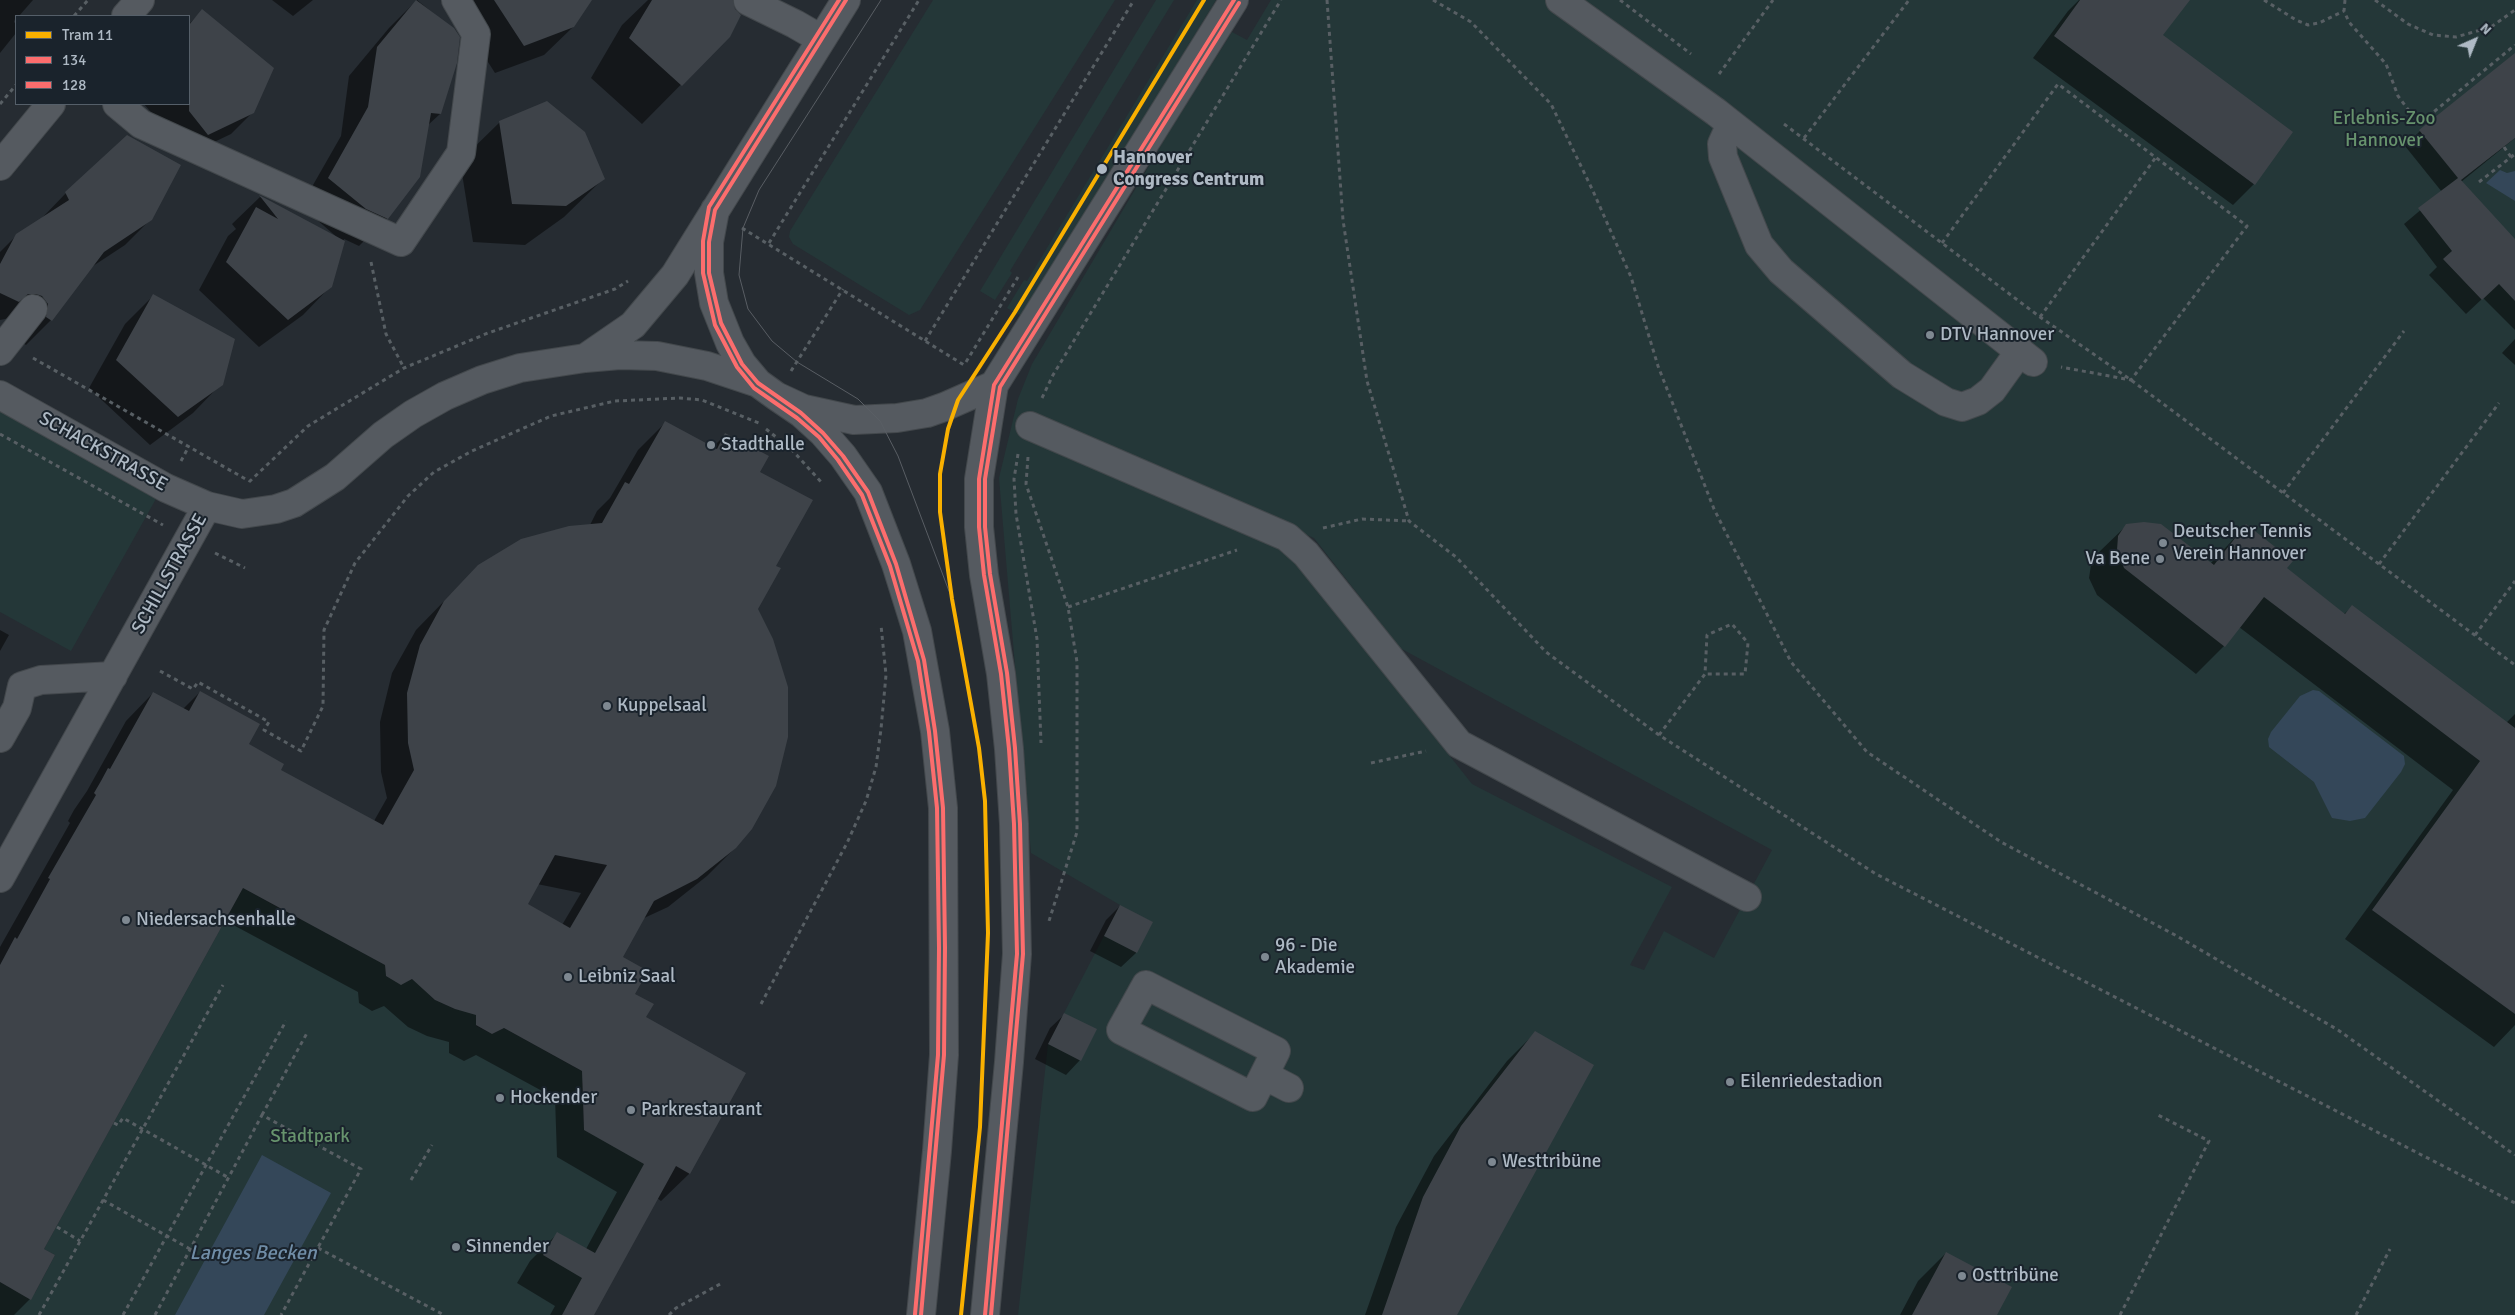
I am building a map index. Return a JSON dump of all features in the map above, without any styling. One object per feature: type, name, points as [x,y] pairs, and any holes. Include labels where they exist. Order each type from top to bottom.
[{"type":"street","points":[[127,15],[140,0]]},
{"type":"street","points":[[118,105],[141,124],[401,242],[461,153],[476,34],[456,0]]},
{"type":"street","name":"SCHILLSTRASSE","points":[[585,358],[610,343],[633,325],[675,274],[846,0]]},
{"type":"street","points":[[985,1315],[1009,1062],[1016,954],[1014,833],[1009,749],[1001,674],[984,575],[979,527],[979,479],[994,385],[1234,0]]},
{"type":"street","points":[[1560,0],[1731,124],[2027,356],[1978,401],[1962,407],[1946,402],[1902,376],[1781,271],[1759,245],[1723,157],[1722,144],[1731,124]]},
{"type":"street","points":[[748,1],[821,39]]},
{"type":"street","points":[[0,166],[50,105]]},
{"type":"street","points":[[715,210],[709,257],[714,303],[730,343],[742,364],[767,390],[801,413],[823,433],[843,456],[868,492],[896,564],[917,631],[935,731],[943,808],[944,1055],[921,1315]]},
{"type":"street","points":[[3,347],[33,309]]},
{"type":"street","name":"SCHILLSTRASSE","points":[[0,878],[207,506],[242,514],[276,509],[294,503],[334,477],[383,435],[413,414],[446,396],[482,380],[520,368],[560,360],[620,355],[657,356],[707,366],[767,390]]},
{"type":"street","points":[[767,390],[804,409],[829,416],[880,420],[927,413],[994,385]]},
{"type":"street","name":"SCHACKSTRASSE","points":[[0,395],[166,488],[207,506]]},
{"type":"street","points":[[1035,414],[1287,537],[1306,554],[1459,744],[1747,897]]},
{"type":"street","points":[[0,738],[17,708],[22,686],[41,680],[113,676]]},
{"type":"street","points":[[1146,985],[1276,1051],[1264,1075],[1253,1097],[1121,1030],[1146,985]]},
{"type":"street","points":[[1264,1075],[1289,1088]]},
{"type":"path","points":[[75,15],[88,0]]},
{"type":"path","points":[[919,0],[769,243],[925,341],[1134,0]]},
{"type":"path","points":[[1048,925],[1076,832],[1078,662],[1068,607],[1026,484],[1035,414],[1052,375],[1281,0]]},
{"type":"path","points":[[1327,0],[1343,220],[1367,381],[1409,521]]},
{"type":"path","points":[[1433,0],[1471,22],[1551,104],[1593,191],[1631,277],[1658,366],[1714,509],[1790,662],[1867,752],[2001,842],[2175,935],[2338,1030],[2515,1155]]},
{"type":"path","points":[[1620,0],[1696,57]]},
{"type":"path","points":[[1719,74],[1773,0]]},
{"type":"path","points":[[1804,138],[1909,0]]},
{"type":"path","points":[[2264,0],[2296,20],[2308,25],[2319,23],[2344,11]]},
{"type":"path","points":[[2375,0],[2408,24],[2433,35],[2456,37],[2492,27],[2515,10]]},
{"type":"path","points":[[2344,1],[2344,11],[2356,32],[2386,64],[2398,96],[2419,124],[2515,45]]},
{"type":"path","points":[[1711,69],[1726,80]]},
{"type":"path","points":[[1942,243],[2058,84],[2247,226],[2131,380]]},
{"type":"path","points":[[0,104],[15,86]]},
{"type":"path","points":[[1780,121],[2040,317],[2131,380],[2515,665]]},
{"type":"path","points":[[2504,147],[2511,157]]},
{"type":"path","points":[[2479,182],[2515,154]]},
{"type":"path","points":[[2040,317],[2156,157]]},
{"type":"path","points":[[362,224],[386,334],[404,368]]},
{"type":"path","points":[[964,365],[1018,277]]},
{"type":"path","points":[[767,390],[844,289]]},
{"type":"path","points":[[2282,493],[2404,331]]},
{"type":"path","points":[[3,347],[250,482]]},
{"type":"path","points":[[2027,356],[2131,380]]},
{"type":"path","points":[[160,670],[193,689],[198,682],[269,722],[264,730],[301,751],[323,706],[324,630],[355,563],[408,496],[434,472],[472,451],[551,416],[615,401],[680,398],[702,400],[760,424],[792,450],[828,489]]},
{"type":"path","points":[[2379,564],[2499,403]]},
{"type":"path","points":[[0,434],[188,541],[245,568]]},
{"type":"path","points":[[1068,607],[1217,554],[1362,519],[1409,521],[1456,557],[1546,652],[1659,735],[1876,874],[2515,1203]]},
{"type":"path","points":[[2475,635],[2515,581]]},
{"type":"path","points":[[761,1004],[847,843],[866,801],[874,776],[886,675],[881,618]]},
{"type":"path","points":[[1659,735],[1705,674],[1707,634],[1732,624],[1748,643],[1745,674],[1705,674]]},
{"type":"path","points":[[230,708],[233,702]]},
{"type":"path","points":[[1371,763],[1459,744]]},
{"type":"path","points":[[39,1315],[223,985]]},
{"type":"path","points":[[123,1315],[286,1021]]},
{"type":"path","points":[[155,1315],[307,1033]]},
{"type":"path","points":[[2120,1315],[2209,1141],[2156,1114]]},
{"type":"path","points":[[262,1115],[361,1170],[281,1315]]},
{"type":"path","points":[[114,1123],[118,1125],[122,1118],[228,1178]]},
{"type":"path","points":[[411,1180],[432,1145]]},
{"type":"path","points":[[103,1200],[190,1249]]},
{"type":"path","points":[[56,1227],[80,1242]]},
{"type":"path","points":[[318,1248],[444,1315]]},
{"type":"path","points":[[2356,1315],[2390,1249]]},
{"type":"path","points":[[669,1315],[676,1308],[722,1283]]},
{"type":"green space","points":[[933,0],[1115,0],[920,310],[909,315],[793,244],[789,237],[790,231]]},
{"type":"green space","points":[[1156,0],[1174,0],[1010,271],[1012,273],[995,300],[980,291]]},
{"type":"green space","points":[[1197,0],[1216,0],[1023,317],[1007,308],[1024,280],[1027,281]]},
{"type":"green space","name":"Erlebnis-Zoo Hannover","points":[[1271,0],[2515,0],[2515,1315],[1018,1315],[1048,1044],[1120,905],[1031,853],[999,478],[1018,399],[1032,364],[1169,132],[1232,32],[1247,40]],"holes":[[[1053,426],[1314,538],[1400,648],[1772,850],[1714,958],[1664,931],[1644,970],[1630,965],[1672,887],[1472,784],[1299,566],[1279,547]]]},
{"type":"green space","points":[[0,409],[157,497],[71,651],[0,612]]},
{"type":"green space","name":"Stadtpark","points":[[243,888],[299,919],[297,925],[301,919],[385,965],[386,976],[400,984],[413,979],[435,1000],[455,1009],[476,1013],[476,1026],[492,1034],[504,1028],[587,1074],[582,1082],[584,1130],[651,1152],[562,1315],[0,1315],[0,1282],[14,1290],[35,1293],[55,1255],[44,1249]]},
{"type":"water","points":[[2500,170],[2507,173],[2515,171],[2515,201],[2486,183]]},
{"type":"water","points":[[2313,690],[2319,691],[2404,756],[2405,764],[2401,772],[2365,818],[2350,821],[2332,818],[2314,782],[2269,747],[2268,739],[2271,732],[2300,696]]},
{"type":"water","name":"Langes Becken","points":[[262,1155],[331,1193],[264,1315],[175,1315]]},
{"type":"building","points":[[416,0],[454,28],[460,37],[457,63],[441,114],[431,113],[420,177],[388,219],[366,209],[328,178],[368,107],[377,47]]},
{"type":"building","points":[[494,0],[592,0],[574,27],[524,46]]},
{"type":"building","points":[[652,0],[733,0],[735,9],[741,15],[730,37],[682,86],[629,38]]},
{"type":"building","points":[[2080,0],[2190,0],[2163,35],[2293,132],[2255,185],[2054,36]]},
{"type":"building","points":[[202,9],[274,68],[254,113],[208,135],[189,111],[190,24]]},
{"type":"building","points":[[2515,53],[2515,138],[2461,180],[2515,239],[2515,301],[2499,284],[2482,300],[2443,259],[2452,251],[2418,208],[2458,178],[2419,130]]},
{"type":"building","points":[[547,101],[585,132],[605,179],[566,206],[512,204],[499,121]]},
{"type":"building","points":[[127,135],[181,165],[152,220],[104,252],[52,321],[46,317],[48,304],[42,296],[28,294],[19,302],[0,293],[0,264],[16,234],[69,200],[65,192]]},
{"type":"building","points":[[259,195],[345,241],[332,287],[288,320],[226,262],[256,207],[278,219]]},
{"type":"building","points":[[153,294],[235,339],[223,385],[178,417],[116,360]]},
{"type":"building","points":[[665,421],[717,449],[725,433],[769,456],[760,472],[813,500],[776,566],[781,568],[758,609],[773,639],[788,687],[788,737],[776,786],[752,829],[736,848],[697,879],[654,901],[623,957],[648,971],[635,994],[654,1004],[646,1017],[746,1073],[690,1174],[676,1166],[594,1315],[562,1315],[582,1278],[543,1255],[557,1232],[595,1253],[644,1164],[584,1130],[582,1071],[504,1028],[492,1034],[476,1025],[476,1015],[455,1009],[435,1000],[412,979],[401,985],[386,976],[385,965],[243,888],[44,1249],[55,1255],[31,1300],[0,1282],[0,965],[15,937],[17,939],[50,879],[48,878],[96,795],[94,793],[108,768],[110,769],[153,692],[189,711],[200,691],[260,724],[249,744],[284,764],[281,770],[383,825],[414,770],[408,743],[407,693],[420,645],[444,601],[478,565],[521,539],[569,526],[602,523],[625,482],[629,484]],"holes":[[[555,855],[607,865],[570,928],[528,904]]]},
{"type":"building","points":[[2144,522],[2161,524],[2214,565],[2246,524],[2293,561],[2287,568],[2345,614],[2352,605],[2515,728],[2515,1014],[2372,910],[2480,761],[2264,597],[2225,647],[2124,568],[2117,550],[2118,536],[2126,524]]},
{"type":"building","points":[[1120,905],[1153,922],[1137,953],[1104,936]]},
{"type":"building","points":[[1064,1013],[1097,1029],[1081,1061],[1048,1044]]},
{"type":"building","name":"Westtribüne","points":[[1535,1031],[1594,1065],[1457,1315],[1382,1315],[1423,1197],[1461,1126]]},
{"type":"building","name":"Osttribüne","points":[[1946,1252],[2012,1287],[1997,1315],[1912,1315]]},
{"type":"tram line","points":[[881,0],[759,190],[743,228],[739,275],[748,309],[772,341],[797,362],[858,399],[880,421],[898,456],[952,599]]},
{"type":"tram line","name":"11","points":[[961,1315],[980,1127],[988,933],[985,801],[979,748],[952,599],[940,512],[940,474],[948,429],[958,400],[1015,312],[1204,0]]},
{"type":"transit line","name":"128","points":[[839,0],[709,207],[703,241],[703,273],[715,325],[737,367],[754,388],[797,418],[819,437],[838,460],[862,495],[890,566],[918,661],[929,732],[937,808],[939,948],[938,1055],[915,1314]]},
{"type":"transit line","name":"134","points":[[846,0],[715,210],[709,242],[709,273],[721,323],[742,364],[758,383],[801,413],[823,433],[843,456],[868,492],[896,564],[924,660],[935,731],[943,808],[945,948],[944,1055],[921,1315]]},
{"type":"transit line","name":"134","points":[[985,1315],[1017,954],[1014,824],[1009,749],[1001,674],[984,575],[979,527],[979,479],[994,385],[1234,0]]},
{"type":"transit line","name":"128","points":[[991,1315],[1023,954],[1020,824],[1015,748],[1007,673],[990,574],[985,527],[985,479],[1000,387],[1239,3]]},
{"type":"place","name":"Hannover Congress Centrum","points":[[1102,169]]},
{"type":"place","name":"DTV Hannover","points":[[1930,335]]},
{"type":"place","name":"Stadthalle","points":[[711,445]]},
{"type":"place","name":"Deutscher Tennis Verein Hannover","points":[[2163,543]]},
{"type":"place","name":"Va Bene","points":[[2160,559]]},
{"type":"place","name":"Kuppelsaal","points":[[607,706]]},
{"type":"place","name":"Niedersachsenhalle","points":[[126,920]]},
{"type":"place","name":"96 - Die Akademie","points":[[1265,957]]},
{"type":"place","name":"Leibniz Saal","points":[[568,977]]},
{"type":"place","name":"Eilenriedestadion","points":[[1730,1082]]},
{"type":"place","name":"Hockender","points":[[500,1098]]},
{"type":"place","name":"Parkrestaurant","points":[[631,1110]]},
{"type":"place","name":"Westtribüne","points":[[1492,1162]]},
{"type":"place","name":"Sinnender","points":[[456,1247]]},
{"type":"place","name":"Osttribüne","points":[[1962,1276]]}]
